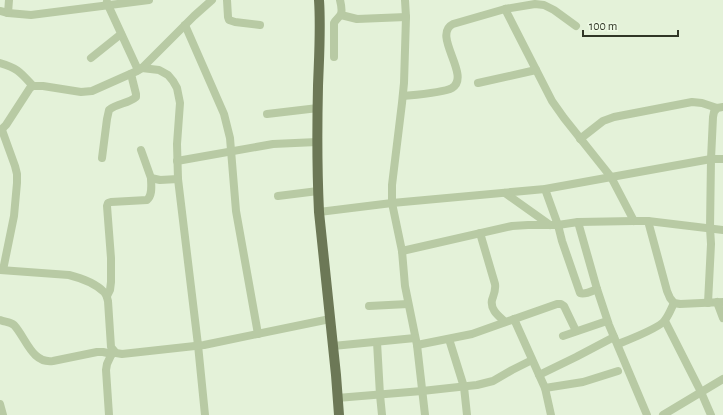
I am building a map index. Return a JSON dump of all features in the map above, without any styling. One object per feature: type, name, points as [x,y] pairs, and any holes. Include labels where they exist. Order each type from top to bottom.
[{"type":"main road","points":[[319,0],[320,23],[317,142],[318,191],[336,375],[338,415]]},
{"type":"street","points":[[9,0],[3,13],[31,15],[107,3],[149,0]]},
{"type":"street","points":[[109,415],[106,370],[112,352],[108,301],[104,292],[85,280],[69,275],[1,270],[14,216],[17,174],[1,131],[30,88],[33,86],[86,92],[92,91],[137,71],[212,0]]},
{"type":"street","points":[[227,0],[229,20],[260,25]]},
{"type":"street","points":[[334,57],[334,23],[341,13],[340,0]]},
{"type":"street","points":[[406,0],[403,96],[392,185],[392,203],[402,251],[405,286],[416,342],[425,415]]},
{"type":"street","points":[[102,158],[109,110],[116,105],[133,100],[136,97],[137,71],[107,3]]},
{"type":"street","points":[[403,96],[442,91],[451,89],[456,85],[458,79],[457,72],[446,38],[446,32],[452,24],[505,9],[516,4],[535,4],[544,5],[554,10],[576,26]]},
{"type":"street","points":[[505,9],[552,101],[611,177],[634,220]]},
{"type":"street","points":[[340,15],[357,19],[406,17]]},
{"type":"street","points":[[185,25],[224,114],[230,138],[236,211],[258,334]]},
{"type":"street","points":[[91,58],[121,34]]},
{"type":"street","points":[[0,63],[18,70],[33,86]]},
{"type":"street","points":[[137,71],[159,70],[164,72],[173,81],[177,88],[180,103],[177,131],[178,179],[205,415]]},
{"type":"street","points":[[478,84],[536,70]]},
{"type":"street","points":[[580,139],[603,121],[614,117],[692,102],[720,108]]},
{"type":"street","points":[[267,114],[318,108]]},
{"type":"street","points":[[708,303],[711,244],[711,159],[713,117],[714,112],[720,108]]},
{"type":"street","points":[[177,161],[273,144],[317,142]]},
{"type":"street","points":[[106,296],[110,290],[112,282],[108,203],[147,200],[151,195],[151,178],[141,150]]},
{"type":"street","points":[[319,212],[392,203],[545,189],[711,159],[723,159]]},
{"type":"street","points":[[151,178],[155,180],[178,179]]},
{"type":"street","points":[[545,189],[554,225],[562,241],[580,293],[585,294],[597,289]]},
{"type":"street","points":[[278,196],[318,191]]},
{"type":"street","points":[[505,193],[554,225]]},
{"type":"street","points":[[402,251],[512,226],[634,220],[723,230]]},
{"type":"street","points":[[648,221],[670,298],[674,303],[680,304],[720,302],[723,318]]},
{"type":"street","points":[[578,222],[607,320],[647,415]]},
{"type":"street","points":[[480,233],[496,289],[492,306],[505,322]]},
{"type":"street","points":[[539,375],[616,340],[647,332],[665,321],[674,303]]},
{"type":"street","points":[[369,306],[408,304]]},
{"type":"street","points":[[332,346],[377,342],[416,342],[449,339],[472,334],[557,304],[564,306],[576,331]]},
{"type":"street","points":[[0,320],[14,325],[33,353],[44,361],[48,362],[97,352],[122,354],[198,345],[330,319]]},
{"type":"street","points":[[514,319],[545,388],[551,415]]},
{"type":"street","points":[[563,336],[607,320]]},
{"type":"street","points":[[665,321],[711,415]]},
{"type":"street","points":[[449,339],[464,387],[467,415]]},
{"type":"street","points":[[377,342],[382,415]]},
{"type":"street","points":[[337,398],[477,385],[493,381],[532,360]]},
{"type":"street","points":[[545,388],[583,382],[618,371]]},
{"type":"street","points":[[663,415],[723,379]]},
{"type":"street","points":[[0,404],[3,415]]}]
